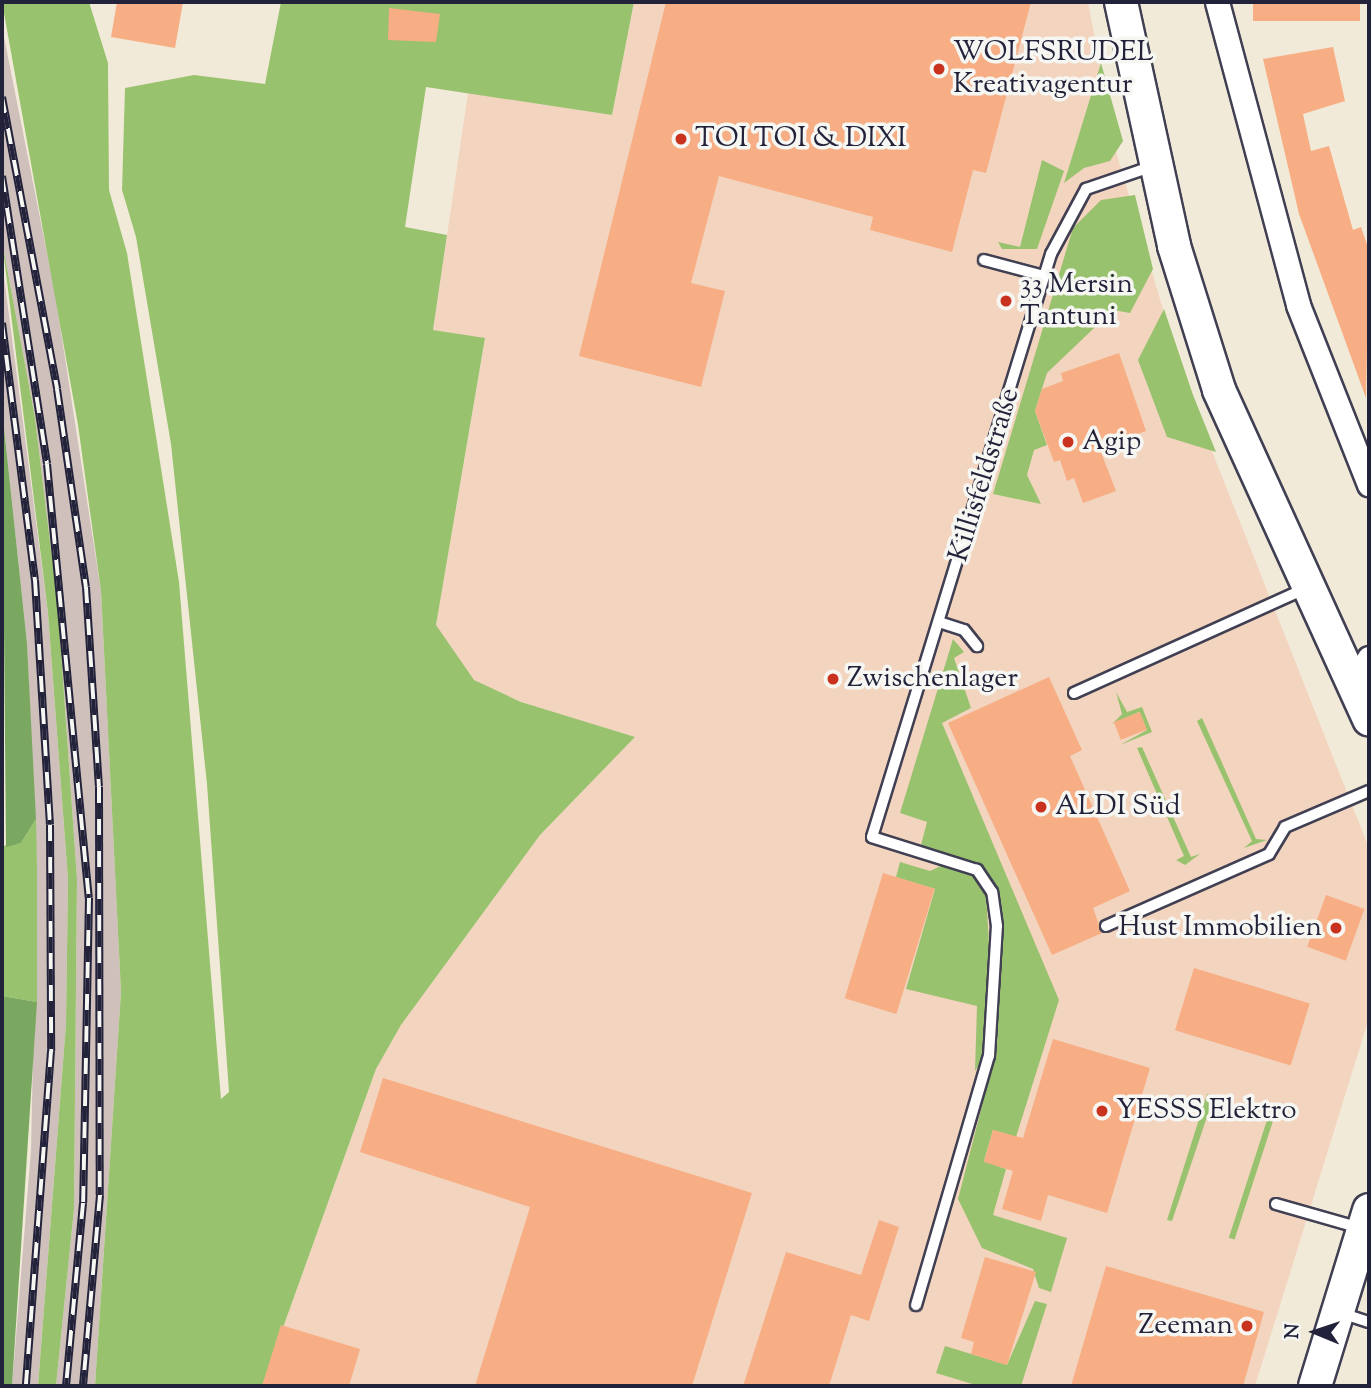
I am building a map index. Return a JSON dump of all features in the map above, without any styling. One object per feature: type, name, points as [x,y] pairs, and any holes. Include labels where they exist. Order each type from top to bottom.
[{"type":"main road","points":[[1121,2],[1157,166],[1219,390],[1369,719]]},
{"type":"main road","points":[[1315,1386],[1366,1220]]},
{"type":"street","points":[[1217,2],[1298,305],[1369,484]]},
{"type":"street","points":[[1352,685],[1369,657]]},
{"type":"lane","name":"Killisfeldstraße","points":[[916,1305],[989,1056],[998,926],[992,892],[977,870],[872,837],[1044,276],[1068,212],[1086,189],[1157,166]]},
{"type":"lane","points":[[984,260],[1044,276]]},
{"type":"lane","points":[[1074,693],[1307,588]]},
{"type":"lane","points":[[939,622],[964,630],[977,646]]},
{"type":"lane","points":[[1106,926],[1269,854],[1285,827],[1369,791]]},
{"type":"lane","points":[[1276,1204],[1366,1220]]},
{"type":"lane","points":[[1338,1312],[1369,1322]]},
{"type":"shaded area","points":[[634,2],[1088,2],[1117,155],[1185,383],[1369,848],[1369,1018],[1255,1386],[262,1386],[376,1069],[401,1025],[540,835],[634,738],[521,702],[399,646],[436,624],[485,339],[433,330],[468,93],[612,115]]},
{"type":"shaded area","points":[[2,27],[55,293],[101,591],[121,992],[95,1386],[56,1386],[74,1209],[77,879],[58,608],[35,418],[2,241]]},
{"type":"shaded area","points":[[2,262],[48,613],[68,879],[66,1024],[38,1386],[12,1386],[31,1150],[37,864],[27,643],[2,409]]},
{"type":"green space","points":[[2,2],[89,2],[108,63],[109,190],[127,253],[179,582],[221,1099],[229,1092],[207,784],[171,444],[136,237],[122,190],[125,88],[194,75],[265,84],[281,2],[634,2],[612,115],[426,87],[405,227],[447,235],[433,330],[485,338],[436,625],[474,680],[521,702],[635,737],[540,835],[401,1025],[376,1069],[262,1386],[95,1386],[121,992],[101,591],[78,425]]},
{"type":"green space","points":[[1101,63],[1123,141],[1110,161],[1084,168],[1064,183]]},
{"type":"green space","points":[[1042,160],[1064,171],[1037,249],[1002,249],[998,242],[1020,247]]},
{"type":"green space","points":[[1135,195],[1153,269],[1130,313],[1113,310],[1047,373],[1035,411],[1047,445],[1034,450],[1027,475],[1041,504],[993,494],[1073,228],[1101,200]]},
{"type":"green space","points":[[2,241],[35,418],[58,608],[77,879],[74,1209],[56,1386],[38,1386],[66,1024],[68,879],[48,613]]},
{"type":"green space","points":[[1164,309],[1193,395],[1216,452],[1167,437],[1138,360]]},
{"type":"green space","points":[[2,409],[27,643],[36,819],[21,843],[6,847]]},
{"type":"green space","points":[[953,639],[964,652],[954,658],[971,708],[942,723],[1059,1000],[1016,1137],[993,1130],[984,1161],[1006,1169],[993,1215],[1067,1238],[1051,1292],[1039,1288],[1033,1269],[982,1248],[958,1199],[997,1048],[1002,910],[983,868],[921,845],[927,822],[900,813]]},
{"type":"green space","points":[[1116,692],[1127,712],[1142,707],[1152,732],[1120,745],[1147,730],[1139,712],[1112,724],[1122,714]]},
{"type":"green space","points":[[1202,718],[1256,839],[1267,840],[1244,848],[1252,841],[1197,721]]},
{"type":"green space","points":[[1142,747],[1191,857],[1200,854],[1185,865],[1176,860],[1184,856],[1137,748]]},
{"type":"green space","points":[[36,819],[37,1002],[2,996],[2,846],[21,843]]},
{"type":"green space","points":[[900,862],[930,871],[947,863],[970,871],[986,894],[990,960],[984,1057],[975,1071],[977,1006],[906,989],[935,889],[896,877]]},
{"type":"green space","points":[[2,996],[37,1002],[12,1386],[2,1386]]},
{"type":"green space","points":[[1207,1094],[1214,1096],[1172,1221],[1167,1220]]},
{"type":"green space","points":[[1269,1114],[1275,1116],[1235,1239],[1229,1238]]},
{"type":"green space","points":[[1035,1301],[1047,1304],[1021,1386],[979,1386],[936,1373],[945,1346],[1007,1365]]},
{"type":"building","points":[[117,2],[183,2],[175,48],[111,37]]},
{"type":"building","points":[[666,2],[1031,2],[986,173],[973,170],[952,252],[870,230],[873,217],[719,176],[691,283],[725,291],[701,387],[579,356]]},
{"type":"building","points":[[1253,2],[1360,2],[1360,21],[1253,21]]},
{"type":"building","points":[[389,8],[440,14],[436,42],[388,40]]},
{"type":"building","points":[[1333,47],[1345,101],[1303,114],[1311,151],[1329,146],[1353,230],[1361,227],[1369,250],[1366,398],[1299,214],[1263,59]]},
{"type":"building","points":[[1119,353],[1146,431],[1099,447],[1116,491],[1083,503],[1074,478],[1067,481],[1060,460],[1054,462],[1035,411],[1042,389],[1063,381],[1061,373]]},
{"type":"building","points":[[1049,677],[1082,750],[1070,756],[1130,891],[1093,908],[1102,933],[1052,955],[948,723]]},
{"type":"building","points":[[1140,712],[1147,730],[1121,740],[1114,722]]},
{"type":"building","points":[[883,873],[935,889],[896,1014],[845,998]]},
{"type":"building","name":"Hust Immobilien","points":[[1326,895],[1365,909],[1346,961],[1307,947]]},
{"type":"building","points":[[1194,968],[1310,1003],[1291,1066],[1175,1030]]},
{"type":"building","points":[[1053,1039],[1150,1068],[1107,1213],[1048,1195],[1041,1221],[1002,1209],[1013,1171],[984,1162],[993,1130],[1023,1138]]},
{"type":"building","points":[[383,1078],[752,1193],[692,1386],[475,1386],[530,1207],[360,1152]]},
{"type":"building","points":[[879,1220],[899,1227],[869,1321],[851,1315],[829,1386],[743,1386],[786,1252],[861,1275]]},
{"type":"building","points":[[985,1257],[1036,1272],[1007,1365],[971,1354],[974,1342],[961,1338]]},
{"type":"building","points":[[1106,1266],[1264,1312],[1243,1386],[1071,1386]]},
{"type":"building","points":[[281,1325],[360,1349],[349,1386],[262,1386]]},
{"type":"railway","points":[[2,97],[57,389],[86,587],[99,787],[100,1195],[83,1386]]},
{"type":"railway","points":[[2,176],[47,464],[89,898],[83,1203],[66,1386]]},
{"type":"railway","points":[[2,323],[35,580],[50,825],[51,1051],[26,1386]]},
{"type":"place","name":"WOLFSRUDEL Kreativagentur","points":[[939,69]]},
{"type":"place","name":"TOI TOI & DIXI","points":[[681,139]]},
{"type":"place","name":"33 Mersin Tantuni","points":[[1006,301]]},
{"type":"place","name":"Agip","points":[[1068,442]]},
{"type":"place","name":"Zwischenlager","points":[[833,679]]},
{"type":"place","name":"ALDI Süd","points":[[1041,807]]},
{"type":"place","name":"Hust Immobilien","points":[[1336,928]]},
{"type":"place","name":"YESSS Elektro","points":[[1102,1111]]},
{"type":"place","name":"Zeeman","points":[[1247,1326]]}]
